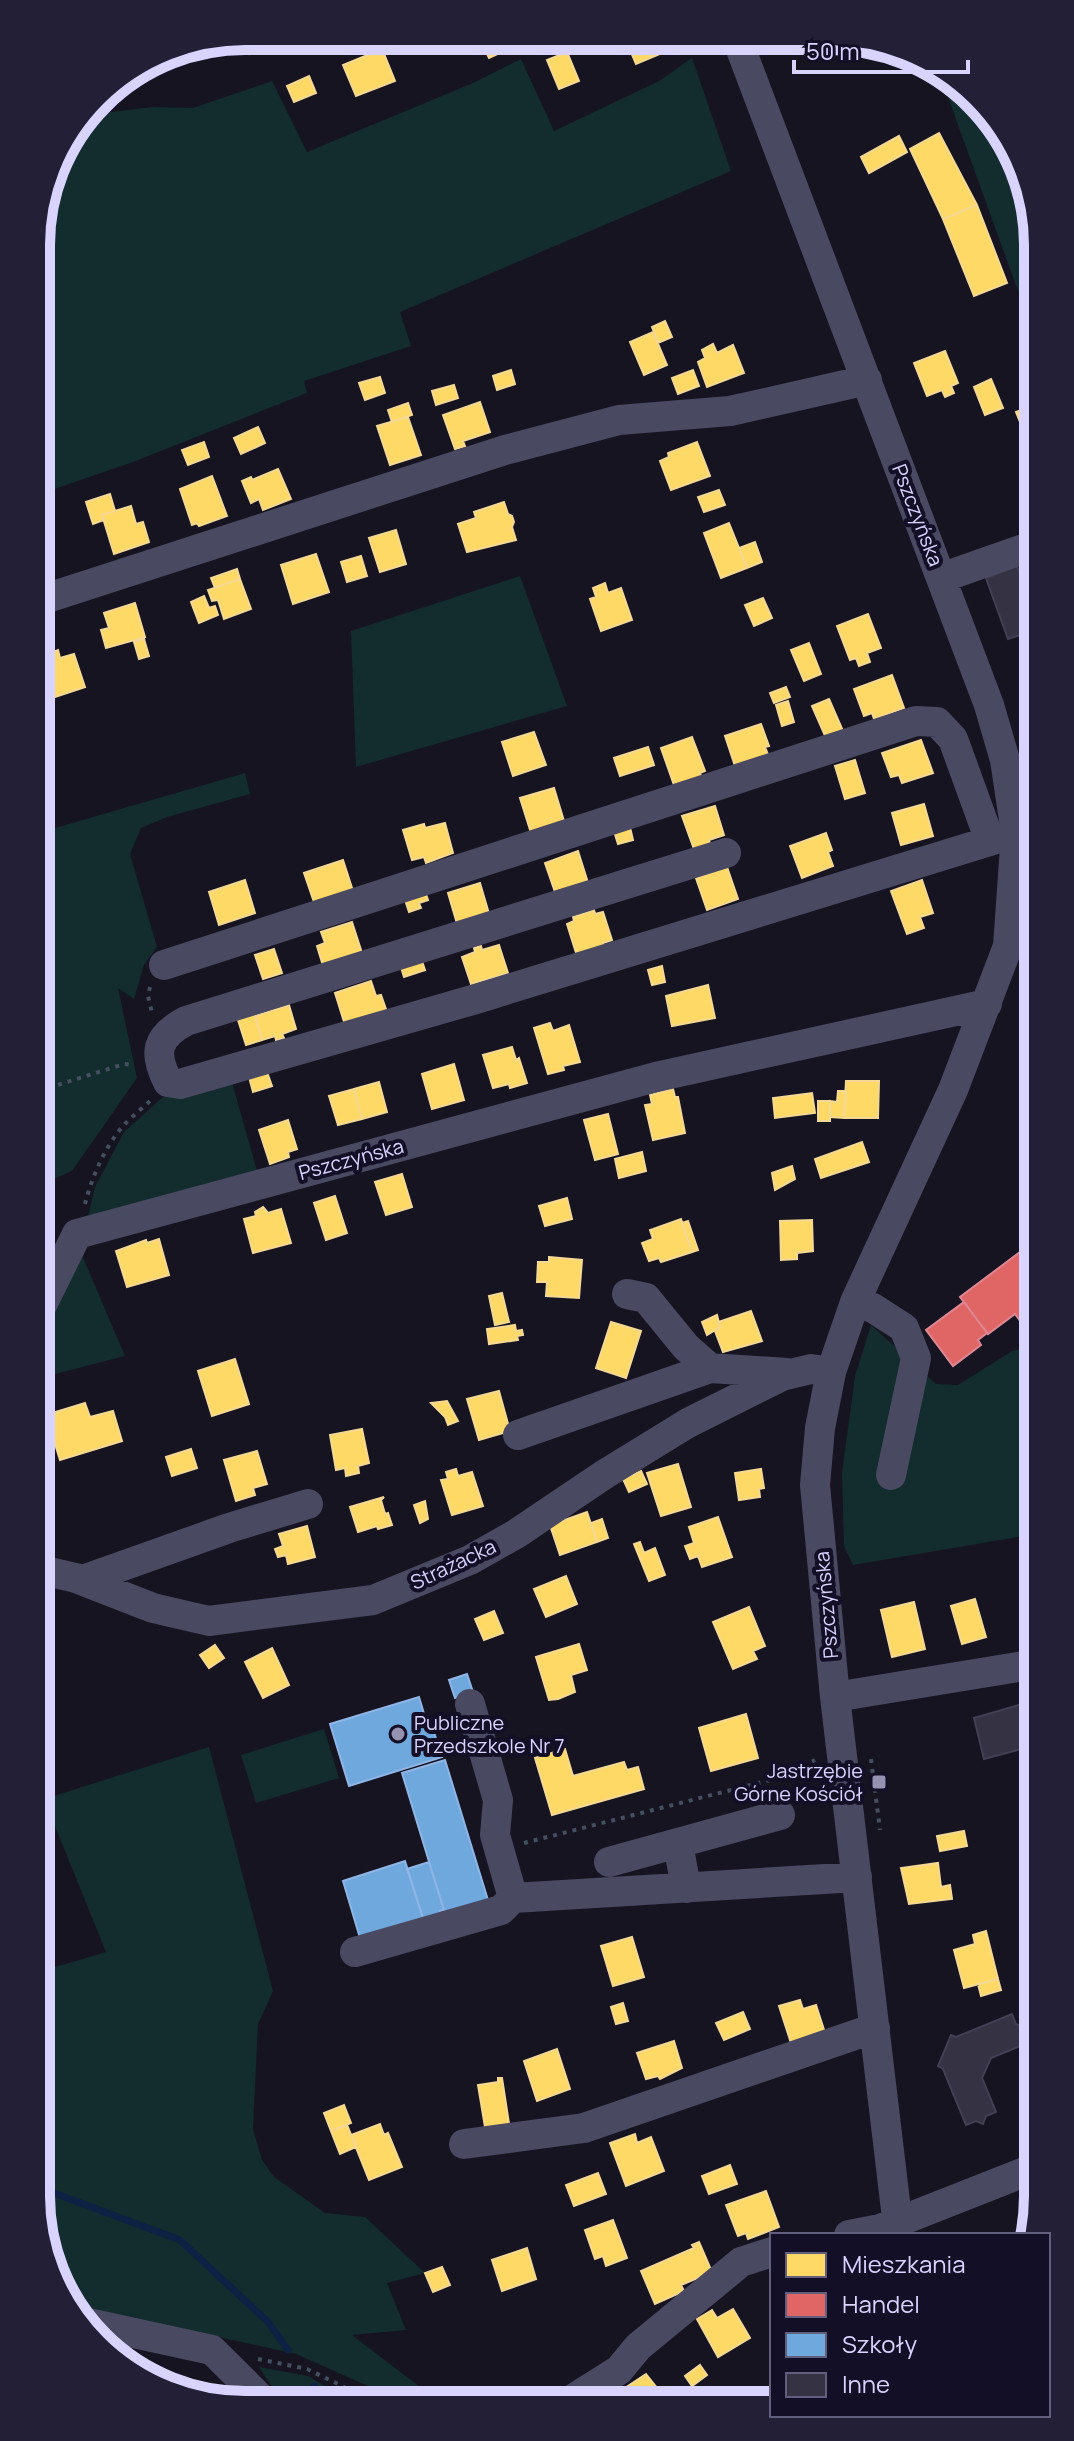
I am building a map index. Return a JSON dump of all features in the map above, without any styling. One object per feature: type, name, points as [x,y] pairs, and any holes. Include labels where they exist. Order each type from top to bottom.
[{"type":"street","name":"Pszczyńska","points":[[741,50],[993,719],[1005,760],[1003,837],[1020,951],[987,1004],[953,1090],[855,1302],[811,1372],[820,1428],[815,1485],[835,1697],[898,2228]]},
{"type":"street","points":[[50,597],[349,498],[604,423],[730,411],[867,380]]},
{"type":"street","points":[[941,578],[1024,549]]},
{"type":"street","points":[[164,965],[916,721],[937,722],[953,739],[1003,837],[476,999],[180,1084],[163,1062],[172,1028],[186,1021],[726,853]]},
{"type":"street","name":"Pszczyńska","points":[[77,1234],[656,1077],[987,1004]]},
{"type":"street","points":[[50,1289],[77,1234]]},
{"type":"street","points":[[627,1294],[646,1298],[686,1347],[710,1368]]},
{"type":"street","points":[[855,1302],[873,1308],[904,1328],[916,1358],[891,1475]]},
{"type":"street","points":[[518,1435],[710,1368],[811,1372]]},
{"type":"street","name":"Strażacka","points":[[50,1572],[83,1580],[153,1608],[209,1621],[373,1600],[470,1560],[516,1534],[688,1423],[782,1376],[811,1372]]},
{"type":"street","points":[[83,1580],[229,1528],[308,1504]]},
{"type":"street","points":[[835,1697],[1024,1666]]},
{"type":"street","points":[[470,1704],[498,1800],[495,1835],[513,1898]]},
{"type":"street","points":[[609,1862],[780,1815]]},
{"type":"street","points":[[678,1843],[686,1888]]},
{"type":"street","points":[[355,1952],[501,1910],[513,1898],[857,1877]]},
{"type":"street","points":[[464,2144],[584,2128],[875,2028]]},
{"type":"street","points":[[859,2233],[898,2228],[1024,2173]]},
{"type":"street","points":[[586,2391],[619,2370],[638,2347],[741,2262],[770,2253]]},
{"type":"street","points":[[98,2325],[212,2350],[253,2391]]},
{"type":"path","points":[[77,1234],[89,1189],[105,1154],[163,1062],[148,996],[151,979],[164,965]]},
{"type":"path","points":[[50,1088],[124,1064],[163,1062]]},
{"type":"path","points":[[868,1753],[874,1766],[880,1836]]},
{"type":"path","points":[[514,1845],[782,1777],[824,1756]]},
{"type":"path","points":[[253,2358],[307,2369],[352,2391]]},
{"type":"green space","points":[[692,58],[731,171],[400,312],[411,346],[304,381],[307,393],[133,462],[50,491],[50,232],[65,170],[90,126],[104,113],[152,107],[193,108],[272,81],[307,152],[473,83],[521,59],[554,131],[659,81]]},
{"type":"green space","points":[[945,89],[976,116],[1004,159],[1014,182],[1022,219],[1024,308]]},
{"type":"green space","points":[[520,576],[567,706],[356,767],[351,631]]},
{"type":"green space","points":[[245,773],[250,794],[167,817],[141,828],[130,854],[157,947],[144,965],[134,999],[118,988],[137,1078],[72,1171],[50,1181],[50,830]]},
{"type":"green space","points":[[231,1079],[258,1174],[87,1221],[95,1187],[124,1132],[164,1096]]},
{"type":"green space","points":[[79,1248],[125,1356],[50,1375],[50,1307]]},
{"type":"green space","points":[[871,1325],[936,1384],[958,1385],[1012,1351],[1024,1348],[1024,1536],[853,1565],[844,1546],[842,1473],[855,1376]]},
{"type":"green space","points":[[324,1729],[339,1778],[256,1803],[241,1755]]},
{"type":"green space","points":[[209,1747],[273,1991],[258,2024],[253,2129],[262,2160],[274,2177],[325,2213],[365,2217],[425,2273],[387,2283],[406,2330],[352,2335],[420,2387],[545,2387],[540,2391],[379,2391],[296,2354],[86,2308],[60,2259],[52,2222],[50,1969],[106,1952],[50,1814],[50,1797]]},
{"type":"green space","points":[[259,2367],[308,2376],[334,2391],[275,2391]]},
{"type":"building: Mieszkania","points":[[382,50],[395,81],[356,96],[343,65]]},
{"type":"building: Mieszkania","points":[[485,50],[507,50],[489,58]]},
{"type":"building: Mieszkania","points":[[630,50],[667,50],[667,51],[636,64]]},
{"type":"building: Mieszkania","points":[[567,52],[579,81],[559,89],[547,60]]},
{"type":"building: Mieszkania","points":[[309,76],[316,93],[294,102],[287,86]]},
{"type":"building: Mieszkania","points":[[939,133],[977,205],[943,219],[910,149]]},
{"type":"building: Mieszkania","points":[[899,136],[907,152],[869,173],[861,157]]},
{"type":"building: Mieszkania","points":[[977,205],[1007,283],[974,296],[943,219]]},
{"type":"building: Mieszkania","points":[[665,321],[672,337],[658,343],[652,327]]},
{"type":"building: Mieszkania","points":[[653,332],[667,365],[644,375],[630,342]]},
{"type":"building: Mieszkania","points":[[713,344],[717,353],[733,345],[744,373],[707,387],[698,362],[705,358],[702,350]]},
{"type":"building: Mieszkania","points":[[945,351],[958,383],[951,386],[954,393],[945,397],[942,390],[927,396],[914,363]]},
{"type":"building: Mieszkania","points":[[511,370],[515,384],[497,390],[493,376]]},
{"type":"building: Mieszkania","points":[[693,370],[699,386],[678,394],[672,378]]},
{"type":"building: Mieszkania","points":[[380,377],[385,393],[365,400],[359,383]]},
{"type":"building: Mieszkania","points":[[991,379],[1003,408],[985,415],[974,387]]},
{"type":"building: Mieszkania","points":[[454,385],[458,398],[436,405],[432,391]]},
{"type":"building: Mieszkania","points":[[480,402],[490,432],[463,441],[465,446],[455,449],[443,415]]},
{"type":"building: Mieszkania","points":[[408,403],[412,415],[392,422],[388,410]]},
{"type":"building: Mieszkania","points":[[1024,409],[1024,432],[1016,412]]},
{"type":"building: Mieszkania","points":[[408,417],[421,455],[390,465],[377,426]]},
{"type":"building: Mieszkania","points":[[258,427],[265,443],[241,454],[234,438]]},
{"type":"building: Mieszkania","points":[[204,442],[209,457],[188,465],[182,450]]},
{"type":"building: Mieszkania","points":[[697,442],[710,476],[671,490],[660,461],[669,457],[668,453]]},
{"type":"building: Mieszkania","points":[[278,469],[291,499],[263,510],[259,499],[251,503],[242,481]]},
{"type":"building: Mieszkania","points":[[212,476],[227,516],[199,526],[197,523],[192,525],[180,489]]},
{"type":"building: Mieszkania","points":[[719,490],[725,505],[704,512],[698,497]]},
{"type":"building: Mieszkania","points":[[110,494],[115,511],[102,515],[104,520],[93,524],[86,502]]},
{"type":"building: Mieszkania","points":[[504,502],[514,522],[512,527],[516,540],[467,552],[458,524],[476,518],[474,512]]},
{"type":"building: Mieszkania","points":[[131,506],[136,524],[143,522],[149,542],[114,554],[102,515]]},
{"type":"building: Mieszkania","points":[[729,523],[747,568],[721,578],[704,533]]},
{"type":"building: Mieszkania","points":[[396,530],[406,564],[380,572],[369,538]]},
{"type":"building: Mieszkania","points":[[755,542],[762,562],[747,568],[739,548]]},
{"type":"building: Mieszkania","points":[[316,554],[329,592],[293,604],[281,565]]},
{"type":"building: Mieszkania","points":[[361,556],[367,576],[347,582],[341,562]]},
{"type":"building: Mieszkania","points":[[237,569],[240,579],[215,588],[211,578]]},
{"type":"building: Mieszkania","points":[[240,579],[251,609],[224,619],[218,600],[212,601],[208,590]]},
{"type":"building: Mieszkania","points":[[605,583],[608,593],[621,588],[632,620],[601,631],[590,599],[596,597],[593,588]]},
{"type":"building: Mieszkania","points":[[204,596],[209,608],[215,606],[218,615],[199,623],[191,602]]},
{"type":"building: Mieszkania","points":[[763,598],[772,618],[754,626],[745,605]]},
{"type":"building: Mieszkania","points":[[135,603],[145,637],[106,648],[101,630],[109,628],[104,613]]},
{"type":"building: Mieszkania","points":[[868,614],[881,648],[867,653],[870,662],[859,666],[856,658],[850,660],[837,626]]},
{"type":"building: Mieszkania","points":[[144,639],[149,656],[139,659],[134,642]]},
{"type":"building: Mieszkania","points":[[809,643],[821,674],[804,681],[791,650]]},
{"type":"building: Mieszkania","points":[[58,650],[60,658],[74,654],[85,687],[55,697],[50,682],[50,653]]},
{"type":"building: Mieszkania","points":[[892,675],[904,708],[874,719],[872,713],[864,716],[854,689]]},
{"type":"building: Mieszkania","points":[[786,687],[790,697],[774,703],[770,693]]},
{"type":"building: Mieszkania","points":[[829,699],[843,731],[826,738],[812,706]]},
{"type":"building: Mieszkania","points":[[788,701],[794,722],[782,726],[776,705]]},
{"type":"building: Mieszkania","points":[[761,724],[769,746],[765,747],[769,757],[736,769],[725,736]]},
{"type":"building: Mieszkania","points":[[534,732],[546,765],[513,776],[502,742]]},
{"type":"building: Mieszkania","points":[[692,737],[705,771],[700,773],[702,778],[675,788],[661,748]]},
{"type":"building: Mieszkania","points":[[921,740],[933,773],[902,783],[899,775],[891,777],[882,753]]},
{"type":"building: Mieszkania","points":[[648,747],[654,765],[620,776],[614,758]]},
{"type":"building: Mieszkania","points":[[855,760],[865,793],[845,799],[835,766]]},
{"type":"building: Mieszkania","points":[[554,788],[564,821],[532,836],[520,798]]},
{"type":"building: Mieszkania","points":[[924,804],[933,836],[901,845],[892,813]]},
{"type":"building: Mieszkania","points":[[715,806],[724,835],[709,840],[711,847],[695,852],[682,816]]},
{"type":"building: Mieszkania","points":[[445,823],[453,853],[426,863],[424,857],[412,860],[403,830],[424,824],[425,828]]},
{"type":"building: Mieszkania","points":[[629,823],[633,840],[618,844],[613,828]]},
{"type":"building: Mieszkania","points":[[826,833],[833,866],[802,878],[790,846]]},
{"type":"building: Mieszkania","points":[[578,851],[590,889],[555,892],[545,863]]},
{"type":"building: Mieszkania","points":[[343,860],[354,894],[315,905],[304,873]]},
{"type":"building: Mieszkania","points":[[727,867],[738,899],[707,910],[696,878]]},
{"type":"building: Mieszkania","points":[[245,880],[255,913],[219,925],[209,892]]},
{"type":"building: Mieszkania","points":[[922,880],[933,913],[920,917],[924,928],[907,934],[891,891]]},
{"type":"building: Mieszkania","points":[[480,883],[490,917],[458,927],[448,893]]},
{"type":"building: Mieszkania","points":[[424,888],[428,900],[419,903],[421,908],[409,912],[403,894]]},
{"type":"building: Mieszkania","points":[[594,910],[595,914],[603,912],[612,940],[603,943],[604,948],[577,956],[567,924],[574,921],[573,917]]},
{"type":"building: Mieszkania","points":[[352,922],[363,956],[324,969],[317,946],[325,943],[321,932]]},
{"type":"building: Mieszkania","points":[[499,945],[508,973],[471,984],[462,957],[475,952],[474,948],[481,946],[482,950]]},
{"type":"building: Mieszkania","points":[[274,949],[282,973],[263,979],[255,955]]},
{"type":"building: Mieszkania","points":[[420,955],[425,970],[404,977],[399,961]]},
{"type":"building: Mieszkania","points":[[662,966],[665,982],[652,985],[648,970]]},
{"type":"building: Mieszkania","points":[[371,981],[376,996],[381,995],[387,1012],[345,1025],[335,993]]},
{"type":"building: Mieszkania","points":[[708,985],[715,1018],[672,1026],[666,996]]},
{"type":"building: Mieszkania","points":[[289,1005],[296,1029],[282,1034],[284,1038],[276,1040],[275,1036],[262,1040],[255,1016]]},
{"type":"building: Mieszkania","points":[[254,1012],[262,1040],[246,1045],[237,1017]]},
{"type":"building: Mieszkania","points":[[550,1023],[553,1031],[569,1025],[580,1062],[548,1074],[534,1028]]},
{"type":"building: Mieszkania","points":[[512,1047],[527,1083],[510,1088],[509,1084],[493,1088],[483,1055]]},
{"type":"building: Mieszkania","points":[[454,1064],[464,1100],[432,1109],[422,1074]]},
{"type":"building: Mieszkania","points":[[267,1072],[272,1086],[253,1092],[249,1077]]},
{"type":"building: Mieszkania","points":[[846,1081],[879,1081],[878,1118],[844,1118]]},
{"type":"building: Mieszkania","points":[[379,1082],[387,1112],[362,1119],[354,1089]]},
{"type":"building: Mieszkania","points":[[354,1089],[362,1119],[338,1125],[329,1096]]},
{"type":"building: Mieszkania","points":[[673,1089],[675,1097],[678,1097],[685,1133],[653,1140],[645,1105],[652,1104],[650,1095]]},
{"type":"building: Mieszkania","points":[[838,1091],[846,1091],[844,1118],[830,1117],[830,1101],[837,1102]]},
{"type":"building: Mieszkania","points":[[812,1093],[815,1113],[775,1118],[773,1098]]},
{"type":"building: Mieszkania","points":[[818,1101],[830,1101],[830,1121],[818,1121]]},
{"type":"building: Mieszkania","points":[[608,1114],[618,1154],[595,1160],[584,1120]]},
{"type":"building: Mieszkania","points":[[288,1120],[297,1149],[288,1152],[289,1157],[270,1164],[259,1130]]},
{"type":"building: Mieszkania","points":[[862,1142],[869,1162],[821,1178],[815,1159]]},
{"type":"building: Mieszkania","points":[[642,1152],[646,1171],[619,1178],[615,1159]]},
{"type":"building: Mieszkania","points":[[792,1166],[795,1179],[775,1190],[772,1173]]},
{"type":"building: Mieszkania","points":[[402,1174],[412,1207],[386,1215],[375,1182]]},
{"type":"building: Mieszkania","points":[[335,1196],[347,1233],[326,1240],[314,1203]]},
{"type":"building: Mieszkania","points":[[567,1198],[572,1219],[545,1226],[539,1206]]},
{"type":"building: Mieszkania","points":[[263,1207],[268,1213],[281,1209],[291,1243],[253,1253],[244,1219],[256,1216],[255,1212]]},
{"type":"building: Mieszkania","points":[[681,1219],[692,1252],[661,1262],[659,1258],[649,1261],[642,1243],[653,1239],[650,1230]]},
{"type":"building: Mieszkania","points":[[812,1220],[813,1251],[797,1253],[797,1259],[781,1260],[780,1221]]},
{"type":"building: Mieszkania","points":[[688,1221],[698,1250],[692,1252],[682,1223]]},
{"type":"building: Mieszkania","points":[[159,1239],[169,1275],[127,1287],[116,1251],[146,1240],[147,1243]]},
{"type":"building: Mieszkania","points":[[549,1257],[582,1260],[579,1298],[546,1296],[547,1282],[537,1282],[538,1262],[549,1262]]},
{"type":"building: Mieszkania","points":[[502,1293],[509,1322],[495,1325],[489,1296]]},
{"type":"building: Mieszkania","points":[[751,1311],[762,1341],[723,1352],[715,1331],[720,1327],[718,1322]]},
{"type":"building: Mieszkania","points":[[717,1315],[720,1327],[707,1335],[702,1322]]},
{"type":"building: Mieszkania","points":[[611,1322],[641,1331],[626,1378],[596,1368]]},
{"type":"building: Mieszkania","points":[[515,1325],[516,1331],[522,1330],[523,1335],[517,1336],[518,1340],[489,1344],[487,1329]]},
{"type":"building: Mieszkania","points":[[235,1359],[249,1404],[212,1416],[198,1371]]},
{"type":"building: Mieszkania","points":[[499,1391],[510,1431],[479,1440],[467,1399]]},
{"type":"building: Mieszkania","points":[[447,1401],[458,1421],[448,1425],[445,1417],[431,1403]]},
{"type":"building: Mieszkania","points":[[85,1403],[90,1417],[113,1411],[122,1441],[60,1460],[50,1428],[50,1414]]},
{"type":"building: Mieszkania","points":[[362,1429],[369,1463],[358,1466],[359,1473],[346,1476],[345,1468],[336,1470],[330,1435]]},
{"type":"building: Mieszkania","points":[[191,1449],[197,1468],[172,1476],[166,1457]]},
{"type":"building: Mieszkania","points":[[257,1451],[267,1484],[253,1488],[255,1495],[236,1501],[224,1460]]},
{"type":"building: Mieszkania","points":[[678,1464],[691,1507],[661,1516],[647,1473]]},
{"type":"building: Mieszkania","points":[[456,1469],[458,1476],[472,1472],[483,1506],[452,1515],[441,1480],[448,1479],[446,1472]]},
{"type":"building: Mieszkania","points":[[761,1469],[764,1488],[759,1489],[760,1497],[739,1500],[735,1473]]},
{"type":"building: Mieszkania","points":[[641,1471],[647,1484],[629,1492],[623,1479]]},
{"type":"building: Mieszkania","points":[[384,1497],[381,1500],[385,1514],[388,1513],[392,1525],[358,1532],[350,1507]]},
{"type":"building: Mieszkania","points":[[425,1501],[428,1519],[420,1523],[414,1505]]},
{"type":"building: Mieszkania","points":[[587,1512],[597,1542],[560,1555],[550,1525]]},
{"type":"building: Mieszkania","points":[[718,1517],[732,1557],[702,1567],[698,1556],[690,1559],[685,1546],[694,1543],[689,1527]]},
{"type":"building: Mieszkania","points":[[602,1519],[608,1538],[597,1542],[591,1523]]},
{"type":"building: Mieszkania","points":[[307,1526],[315,1557],[288,1564],[286,1555],[278,1557],[275,1549],[283,1546],[279,1534]]},
{"type":"building: Mieszkania","points":[[640,1542],[644,1553],[655,1548],[665,1575],[649,1581],[634,1544]]},
{"type":"building: Mieszkania","points":[[566,1576],[577,1604],[546,1617],[534,1589]]},
{"type":"building: Mieszkania","points":[[975,1599],[986,1637],[962,1644],[951,1606]]},
{"type":"building: Mieszkania","points":[[914,1602],[925,1649],[892,1657],[881,1610]]},
{"type":"building: Mieszkania","points":[[749,1607],[765,1646],[753,1651],[757,1659],[733,1669],[713,1622]]},
{"type":"building: Mieszkania","points":[[494,1611],[503,1633],[484,1640],[475,1619]]},
{"type":"building: Mieszkania","points":[[579,1644],[587,1670],[571,1675],[575,1692],[549,1700],[536,1657]]},
{"type":"building: Mieszkania","points":[[215,1645],[224,1658],[209,1668],[200,1655]]},
{"type":"building: Mieszkania","points":[[272,1648],[289,1685],[263,1698],[245,1662]]},
{"type":"building: Mieszkania","points":[[746,1714],[758,1758],[711,1771],[699,1728]]},
{"type":"building: Mieszkania","points":[[565,1749],[573,1776],[624,1762],[627,1770],[638,1767],[644,1789],[552,1815],[535,1758]]},
{"type":"building: Mieszkania","points":[[964,1831],[967,1846],[940,1851],[937,1836]]},
{"type":"building: Mieszkania","points":[[938,1863],[941,1887],[950,1885],[952,1899],[909,1904],[901,1868]]},
{"type":"building: Mieszkania","points":[[986,1931],[998,1979],[964,1988],[954,1950],[975,1944],[973,1935]]},
{"type":"building: Mieszkania","points":[[632,1937],[644,1977],[613,1986],[601,1946]]},
{"type":"building: Mieszkania","points":[[998,1979],[1001,1990],[981,1996],[978,1984]]},
{"type":"building: Mieszkania","points":[[800,2000],[803,2009],[816,2005],[826,2036],[792,2046],[779,2006]]},
{"type":"building: Mieszkania","points":[[623,2003],[628,2021],[616,2024],[611,2007]]},
{"type":"building: Mieszkania","points":[[743,2012],[750,2029],[724,2040],[716,2023]]},
{"type":"building: Mieszkania","points":[[674,2041],[682,2068],[660,2079],[658,2076],[646,2079],[637,2053]]},
{"type":"building: Mieszkania","points":[[557,2049],[570,2089],[537,2101],[524,2061]]},
{"type":"building: Mieszkania","points":[[498,2078],[502,2078],[510,2130],[486,2133],[478,2085],[498,2082]]},
{"type":"building: Mieszkania","points":[[344,2105],[351,2123],[331,2131],[324,2113]]},
{"type":"building: Mieszkania","points":[[380,2124],[384,2135],[388,2133],[402,2167],[369,2180],[351,2135]]},
{"type":"building: Mieszkania","points":[[347,2125],[356,2147],[340,2154],[331,2131]]},
{"type":"building: Mieszkania","points":[[635,2134],[637,2143],[651,2137],[664,2171],[626,2186],[610,2143]]},
{"type":"building: Mieszkania","points":[[730,2165],[737,2184],[709,2194],[702,2176]]},
{"type":"building: Mieszkania","points":[[598,2173],[606,2194],[574,2206],[566,2185]]},
{"type":"building: Mieszkania","points":[[766,2191],[779,2227],[748,2239],[746,2233],[738,2236],[726,2205]]},
{"type":"building: Mieszkania","points":[[613,2220],[627,2258],[606,2266],[603,2256],[595,2259],[585,2230]]},
{"type":"building: Mieszkania","points":[[699,2242],[712,2272],[681,2285],[684,2291],[655,2304],[641,2271],[694,2248],[692,2245]]},
{"type":"building: Mieszkania","points":[[527,2248],[536,2279],[502,2291],[492,2260]]},
{"type":"building: Mieszkania","points":[[442,2267],[450,2285],[433,2292],[425,2273]]},
{"type":"building: Mieszkania","points":[[733,2309],[750,2338],[718,2357],[697,2319],[712,2310],[717,2318]]},
{"type":"building: Mieszkania","points":[[700,2365],[707,2375],[692,2386],[685,2376]]},
{"type":"building: Mieszkania","points":[[646,2374],[660,2391],[620,2391]]},
{"type":"building: Handel","points":[[1024,1249],[1024,1320],[1021,1322],[1015,1314],[988,1334],[960,1297]]},
{"type":"building: Handel","points":[[964,1302],[987,1333],[978,1340],[981,1345],[953,1366],[926,1330]]},
{"type":"building: Szkoły","points":[[467,1674],[473,1692],[455,1698],[449,1680]]},
{"type":"building: Szkoły","points":[[419,1697],[442,1757],[349,1786],[330,1724]]},
{"type":"building: Szkoły","points":[[445,1760],[488,1900],[445,1914],[402,1773]]},
{"type":"building: Szkoły","points":[[405,1861],[423,1918],[360,1938],[343,1881]]},
{"type":"building: Szkoły","points":[[429,1862],[444,1910],[423,1918],[407,1869]]},
{"type":"building: Inne","points":[[1017,566],[1024,585],[1024,634],[1008,639],[986,578]]},
{"type":"building: Inne","points":[[1024,1703],[1024,1748],[984,1759],[974,1718]]},
{"type":"building: Inne","points":[[1012,2014],[1016,2024],[1023,2027],[1024,2044],[991,2058],[982,2078],[996,2112],[986,2116],[983,2124],[976,2121],[966,2125],[943,2069],[938,2066],[951,2035],[956,2037]]},
{"type":"waterway","points":[[50,2192],[180,2240],[268,2322],[288,2350]]},
{"type":"waterway","points":[[314,2386],[318,2391]]},
{"type":"place","name":"Publiczne Przedszkole Nr 7","points":[[398,1734]]},
{"type":"place","name":"Jastrzębie Górne Kościół","points":[[879,1782]]}]
